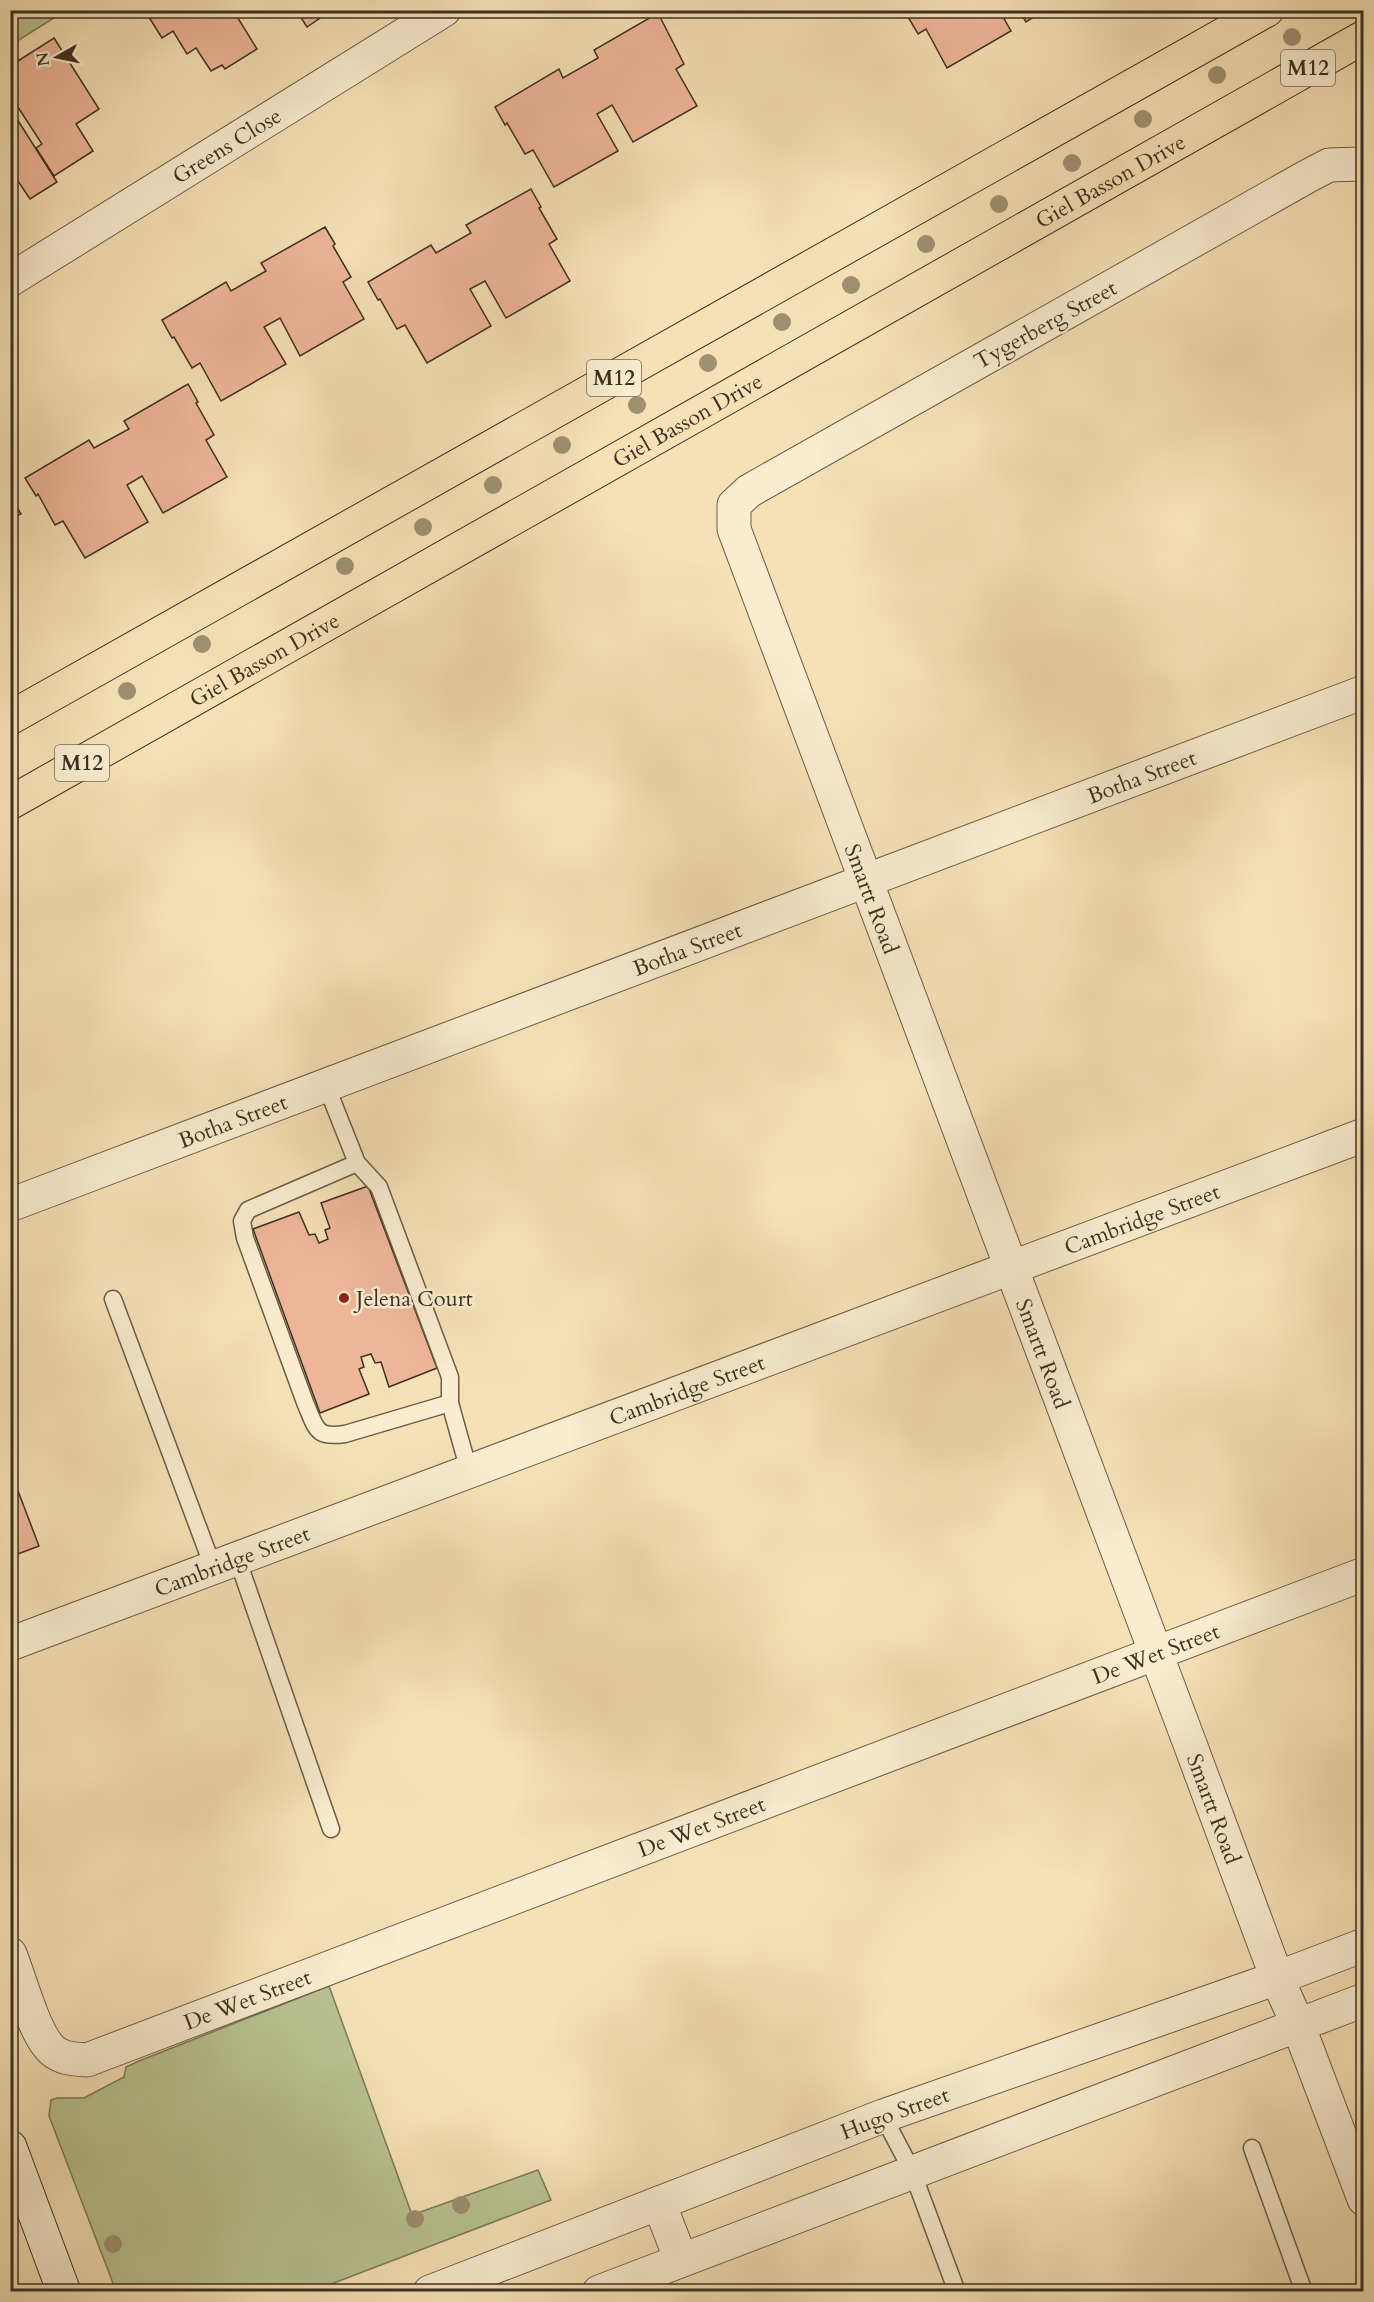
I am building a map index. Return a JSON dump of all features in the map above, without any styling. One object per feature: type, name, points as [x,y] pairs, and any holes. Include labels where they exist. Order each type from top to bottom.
[{"type":"main road","name":"M12","points":[[10,718],[1267,10]]},
{"type":"main road","name":"Giel Basson Drive","points":[[10,803],[1364,36]]},
{"type":"street","name":"Greens Close","points":[[10,280],[444,10]]},
{"type":"street","name":"Tygerberg Street","points":[[734,505],[749,491],[1308,176],[1329,165],[1360,164],[1364,166]]},
{"type":"street","name":"Smartt Road","points":[[734,505],[734,529],[864,880],[1277,1978],[1298,2025],[1364,2199]]},
{"type":"street","name":"Botha Street","points":[[10,1205],[1364,692]]},
{"type":"street","name":"Cambridge Street","points":[[10,1644],[1364,1135]]},
{"type":"street","name":"De Wet Street","points":[[10,1954],[42,2038],[53,2051],[67,2059],[87,2060],[1364,1574]]},
{"type":"street","name":"Hugo Street","points":[[430,2292],[883,2116],[1277,1978],[1364,1945]]},
{"type":"street","points":[[600,2292],[1364,2000]]},
{"type":"street","points":[[10,2147],[64,2292]]},
{"type":"street","points":[[658,2203],[681,2260]]},
{"type":"lane","points":[[326,1085],[357,1163],[379,1187],[450,1377],[450,1403],[469,1471]]},
{"type":"lane","points":[[357,1163],[248,1210],[242,1221],[245,1238],[306,1406],[317,1430],[328,1436],[345,1434],[450,1403]]},
{"type":"lane","points":[[113,1299],[225,1563],[331,1829]]},
{"type":"lane","points":[[883,2116],[912,2171],[957,2292]]},
{"type":"lane","points":[[1252,2148],[1304,2292]]},
{"type":"green space","points":[[11,10],[65,10],[65,11],[11,45]]},
{"type":"green space","points":[[329,1986],[412,2215],[538,2170],[551,2200],[313,2291],[116,2291],[49,2116],[51,2100],[84,2098],[124,2077],[126,2067],[139,2061]]},
{"type":"building","points":[[151,10],[233,10],[257,49],[225,69],[222,65],[211,71],[196,48],[187,54],[173,31],[162,38],[147,14]]},
{"type":"building","points":[[296,10],[332,10],[307,27]]},
{"type":"building","points":[[904,10],[999,10],[1011,31],[947,68],[926,29],[918,34]]},
{"type":"building","points":[[1019,10],[1045,10],[1026,22]]},
{"type":"building","points":[[658,13],[684,64],[676,69],[697,106],[633,142],[612,105],[597,114],[618,151],[554,187],[533,150],[525,154],[495,107],[559,69],[563,78],[598,58],[594,50]]},
{"type":"building","points":[[54,38],[99,109],[76,124],[93,151],[54,176],[36,148],[42,144],[10,95],[10,66]]},
{"type":"building","points":[[10,108],[57,182],[30,199],[16,178],[10,182]]},
{"type":"building","points":[[531,189],[557,239],[549,244],[570,281],[506,318],[485,281],[470,289],[491,326],[427,363],[405,325],[397,329],[368,282],[431,245],[436,253],[471,233],[466,225]]},
{"type":"building","points":[[325,227],[351,277],[343,282],[364,319],[300,356],[280,318],[264,327],[286,364],[221,401],[200,363],[192,368],[162,320],[226,282],[231,291],[266,271],[261,263]]},
{"type":"building","points":[[188,384],[214,435],[206,440],[227,477],[163,513],[142,476],[127,485],[148,522],[85,558],[63,521],[55,525],[38,494],[36,496],[25,478],[89,440],[94,448],[129,429],[124,421]]},
{"type":"building","points":[[10,496],[21,514],[10,519]]},
{"type":"building","name":"Jelena Court","points":[[368,1186],[437,1368],[389,1387],[381,1362],[375,1363],[371,1354],[361,1357],[364,1367],[359,1369],[369,1394],[320,1413],[253,1229],[299,1212],[309,1235],[315,1234],[319,1243],[328,1239],[325,1230],[330,1228],[321,1203]]},
{"type":"building","points":[[10,1470],[39,1546],[10,1557]]},
{"type":"place","name":"Jelena Court","points":[[344,1298]]}]
